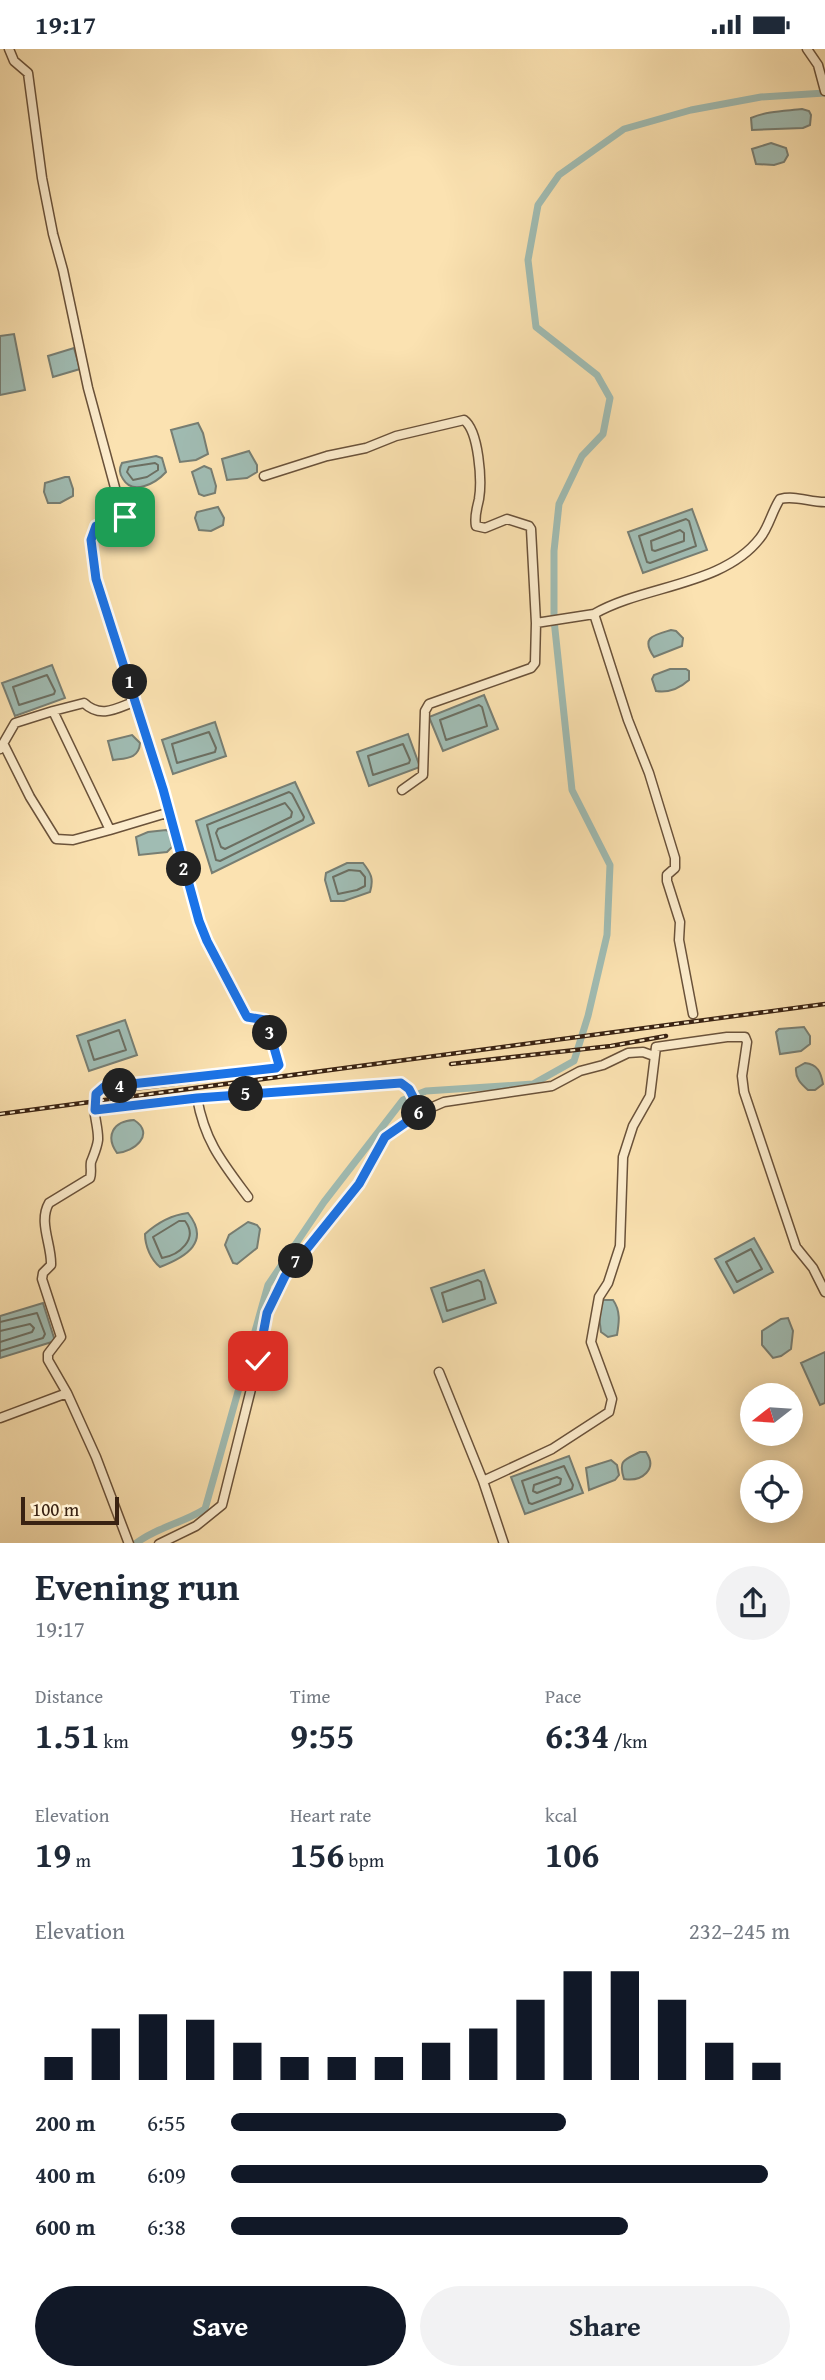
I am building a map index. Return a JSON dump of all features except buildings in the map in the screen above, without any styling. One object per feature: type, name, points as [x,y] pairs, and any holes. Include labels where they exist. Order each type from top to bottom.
[{"type":"street","points":[[9,49],[14,61],[28,73],[42,178],[53,235],[88,388],[125,517],[96,526],[91,540],[96,579],[136,701],[207,941],[247,1017],[265,1020],[267,1023],[279,1065],[276,1068],[104,1087],[96,1094],[98,1139],[90,1164],[90,1178],[50,1203],[46,1210],[45,1222],[52,1258],[51,1265],[43,1273],[43,1279],[61,1337],[48,1354],[48,1360],[67,1393],[96,1457],[127,1540]]},
{"type":"street","points":[[807,49],[818,65],[825,91]]},
{"type":"street","points":[[264,476],[327,456],[366,448],[396,436],[464,420],[474,434],[477,452],[479,498],[475,511],[476,526],[485,528],[507,519],[531,529],[538,623],[536,663],[531,668],[429,704],[425,711],[422,775],[402,790]]},
{"type":"street","points":[[538,623],[594,614],[643,594],[700,577],[733,560],[762,535],[780,499],[792,496],[825,502]]},
{"type":"street","points":[[594,614],[628,720],[649,773],[676,863],[667,875],[667,881],[680,922],[679,940],[693,1014]]},
{"type":"street","points":[[136,701],[101,713],[84,703],[15,723],[2,747],[56,839],[73,840],[170,812]]},
{"type":"street","points":[[53,711],[110,830]]},
{"type":"street","points":[[482,1481],[552,1449],[609,1412],[612,1399],[591,1342],[599,1297],[608,1283],[620,1246],[623,1157],[633,1126],[650,1096],[656,1047],[727,1037],[747,1039],[741,1076],[744,1092],[796,1247],[813,1268],[825,1292]]},
{"type":"street","points":[[159,1543],[196,1526],[222,1505],[258,1361],[267,1313],[285,1276],[359,1184],[385,1137],[421,1112],[444,1102],[483,1095],[514,1094],[552,1086],[580,1071],[603,1065],[628,1053],[643,1052],[654,1056]]},
{"type":"street","points":[[95,1110],[197,1098],[401,1083],[409,1089],[421,1112]]},
{"type":"street","points":[[197,1098],[203,1125],[215,1154],[248,1196]]},
{"type":"street","points":[[439,1372],[504,1543]]},
{"type":"street","points":[[0,1418],[67,1393]]},
{"type":"water","points":[[802,109],[809,111],[811,115],[810,125],[803,128],[752,130],[751,118]]},
{"type":"water","points":[[771,143],[786,148],[788,155],[784,162],[774,165],[756,164],[752,149]]},
{"type":"water","points":[[14,334],[25,390],[0,395],[0,336]]},
{"type":"water","points":[[74,348],[80,369],[53,377],[48,356]]},
{"type":"water","points":[[198,423],[208,454],[196,460],[180,462],[171,430]]},
{"type":"water","points":[[249,451],[257,465],[257,472],[247,478],[227,480],[222,459]]},
{"type":"water","points":[[156,456],[162,458],[166,472],[145,486],[133,487],[127,484],[120,471],[122,463]]},
{"type":"water","points":[[204,466],[211,469],[216,486],[215,493],[204,496],[199,494],[192,472]]},
{"type":"water","points":[[69,477],[73,496],[60,503],[48,503],[44,492],[45,483]]},
{"type":"water","points":[[218,507],[224,518],[223,525],[211,531],[199,530],[195,518],[197,512]]},
{"type":"water","points":[[692,509],[707,550],[643,573],[628,532]]},
{"type":"water","points":[[671,630],[683,638],[682,646],[654,657],[648,645],[649,641],[654,635]]},
{"type":"water","points":[[52,665],[65,698],[15,716],[2,683]]},
{"type":"water","points":[[670,669],[686,669],[689,671],[689,680],[674,689],[656,691],[652,679],[654,675]]},
{"type":"water","points":[[484,695],[498,729],[443,751],[429,717]]},
{"type":"water","points":[[215,722],[226,756],[173,774],[162,740]]},
{"type":"water","points":[[408,734],[420,767],[369,786],[357,752]]},
{"type":"water","points":[[132,735],[140,743],[137,752],[131,757],[113,760],[108,741]]},
{"type":"water","points":[[295,782],[314,823],[212,873],[196,821]]},
{"type":"water","points":[[148,832],[170,832],[172,847],[167,852],[139,855],[136,837]]},
{"type":"water","points":[[347,863],[363,863],[371,876],[370,892],[344,901],[331,901],[325,880],[326,873]]},
{"type":"water","points":[[125,1020],[137,1055],[89,1071],[77,1036]]},
{"type":"water","points":[[804,1027],[810,1036],[810,1044],[801,1051],[780,1054],[776,1032],[779,1029]]},
{"type":"water","points":[[805,1063],[816,1067],[821,1076],[823,1084],[815,1090],[808,1090],[798,1078],[796,1068]]},
{"type":"water","points":[[134,1120],[140,1125],[143,1136],[136,1146],[117,1153],[113,1147],[113,1131],[121,1123]]},
{"type":"water","points":[[188,1213],[197,1232],[196,1240],[186,1253],[160,1267],[149,1252],[145,1234],[165,1220]]},
{"type":"water","points":[[248,1222],[260,1229],[257,1248],[237,1264],[233,1263],[225,1245],[229,1235]]},
{"type":"water","points":[[754,1238],[773,1272],[734,1293],[715,1259]]},
{"type":"water","points":[[484,1270],[496,1303],[443,1322],[431,1288]]},
{"type":"water","points":[[601,1300],[613,1300],[616,1304],[619,1317],[617,1335],[608,1337],[601,1332],[598,1308]]},
{"type":"water","points":[[43,1303],[55,1341],[0,1358],[0,1316]]},
{"type":"water","points":[[788,1318],[793,1331],[791,1349],[773,1358],[762,1345],[762,1331],[781,1319]]},
{"type":"water","points":[[825,1352],[825,1403],[820,1405],[801,1363]]},
{"type":"water","points":[[640,1452],[646,1452],[649,1469],[637,1478],[624,1479],[622,1464]]},
{"type":"water","points":[[569,1456],[583,1493],[525,1514],[511,1477]]},
{"type":"water","points":[[611,1460],[617,1465],[619,1475],[615,1480],[589,1490],[586,1468]]},
{"type":"waterway","points":[[137,1543],[205,1509],[268,1285],[324,1202],[403,1100],[426,1091],[533,1084],[574,1061],[588,1016],[607,935],[610,865],[572,790],[554,620],[554,551],[559,504],[582,456],[603,434],[610,398],[597,375],[536,327],[528,260],[538,205],[559,175],[624,129],[691,110],[761,97],[825,93]]},
{"type":"railway","points":[[0,1114],[825,1004]]},
{"type":"railway","points":[[451,1064],[611,1046],[666,1036]]},
{"type":"route","points":[[125,517],[96,526],[92,533],[96,579],[170,812],[199,921],[247,1017],[265,1020],[267,1023],[279,1065],[276,1068],[104,1087],[96,1094],[95,1110],[197,1098],[401,1083],[409,1089],[421,1112],[385,1137],[359,1184],[285,1276],[267,1313],[258,1361]]}]
